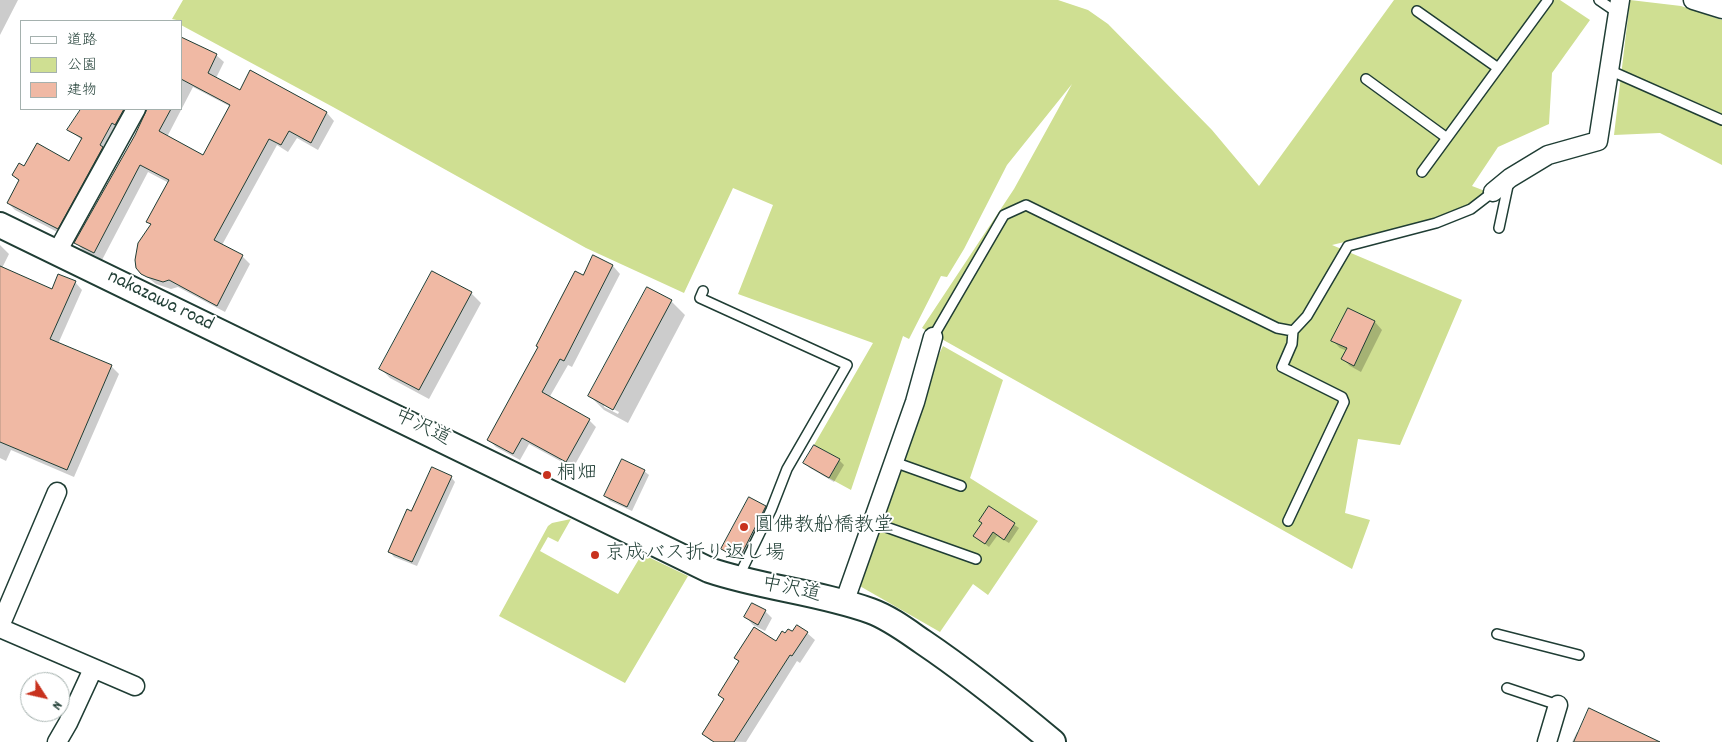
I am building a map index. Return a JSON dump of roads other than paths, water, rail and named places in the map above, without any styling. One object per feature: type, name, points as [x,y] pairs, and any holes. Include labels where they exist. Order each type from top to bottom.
[{"type":"street","points":[[1693,0],[1722,9]]},
{"type":"street","points":[[1493,192],[1510,178],[1548,155],[1598,141],[1619,7]]},
{"type":"street","points":[[57,252],[135,110]]},
{"type":"street","name":"nakazawa road","points":[[0,225],[709,570],[738,579]]},
{"type":"street","points":[[844,603],[915,402],[933,338]]},
{"type":"street","points":[[57,492],[0,627],[134,686]]},
{"type":"street","name":"中沢道","points":[[738,579],[844,603],[873,612],[902,628],[938,652],[1053,742]]},
{"type":"street","points":[[57,742],[68,723],[92,669]]},
{"type":"street","points":[[1547,742],[1558,706]]},
{"type":"lane","points":[[1422,172],[1548,0]]},
{"type":"lane","points":[[1599,0],[1619,7]]},
{"type":"lane","points":[[1418,11],[1498,68]]},
{"type":"lane","points":[[1609,70],[1722,120]]},
{"type":"lane","points":[[1366,79],[1446,138]]},
{"type":"lane","points":[[1499,228],[1510,178]]},
{"type":"lane","points":[[1288,521],[1344,402],[1342,397],[1282,367],[1292,344],[1292,330],[1307,316],[1348,246],[1436,223],[1471,209],[1493,192]]},
{"type":"lane","points":[[933,338],[1004,215],[1026,205],[1277,328],[1292,330]]},
{"type":"lane","points":[[702,291],[700,298],[847,365],[787,469],[771,510],[738,579]]},
{"type":"lane","points":[[894,462],[961,486]]},
{"type":"lane","points":[[872,522],[976,559]]},
{"type":"lane","points":[[1497,634],[1579,655]]},
{"type":"lane","points":[[1507,688],[1558,706]]},
{"type":"place","name":"桐畑","points":[[547,475]]},
{"type":"place","name":"圓佛教船橋教堂","points":[[744,527]]},
{"type":"place","name":"京成バス折り返し場","points":[[595,555]]}]
